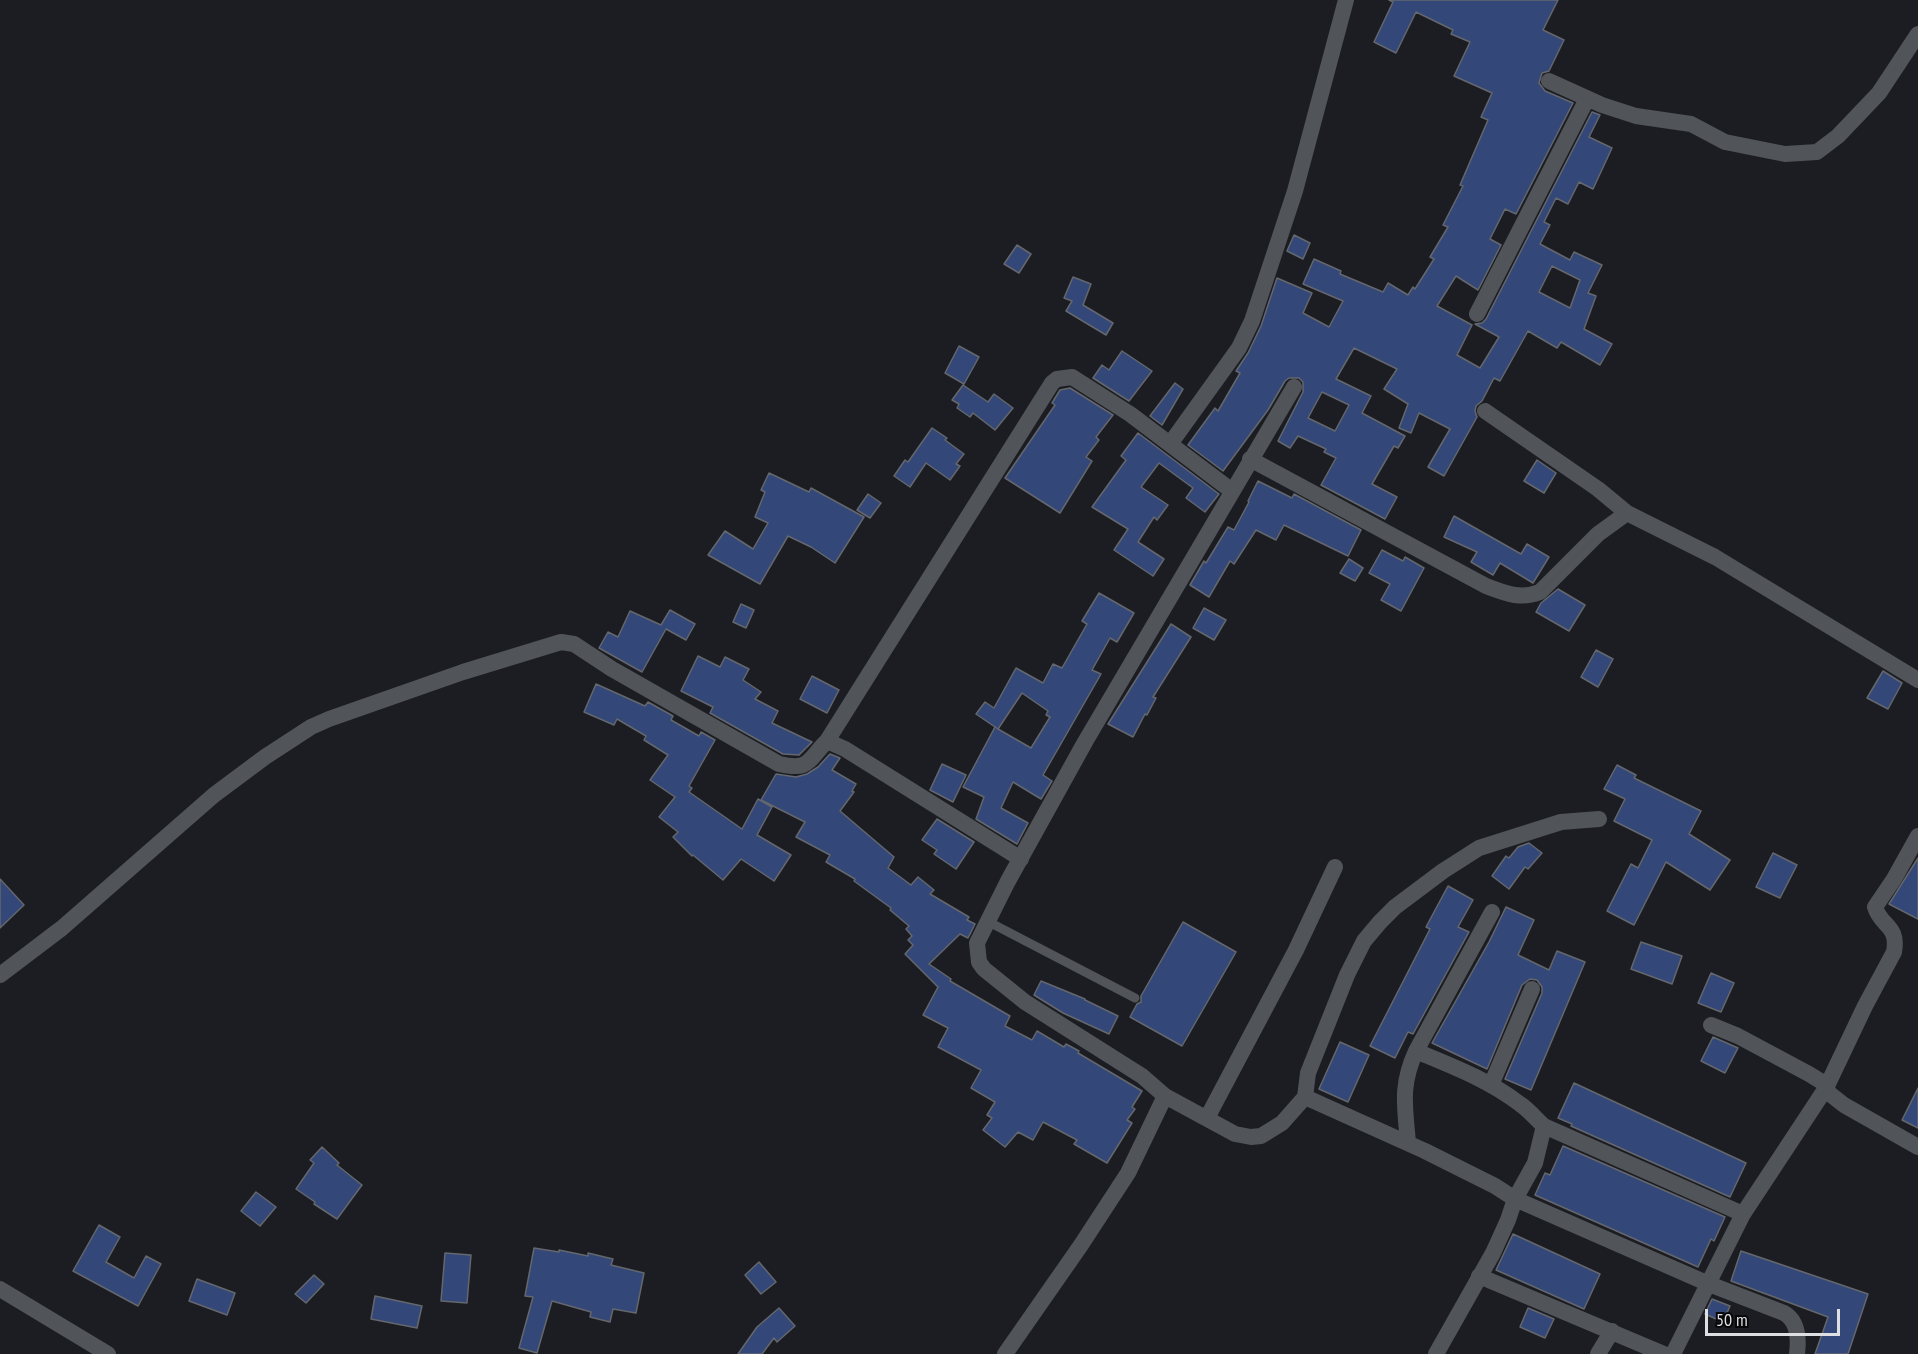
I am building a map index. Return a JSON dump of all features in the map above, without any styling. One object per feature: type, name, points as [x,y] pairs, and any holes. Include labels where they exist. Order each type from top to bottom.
[{"type":"street","points":[[1170,444],[1239,348],[1252,321],[1295,191],[1346,0]]},
{"type":"street","points":[[1549,81],[1587,99],[1636,116],[1691,124],[1725,142],[1751,149],[1785,154],[1817,152],[1838,136],[1879,93],[1918,33]]},
{"type":"street","points":[[1477,314],[1587,99]]},
{"type":"street","points":[[0,975],[62,928],[214,795],[311,727],[463,672],[550,645],[568,642],[574,644],[612,669],[779,764],[801,767],[807,764],[827,741],[1052,383],[1057,379],[1072,377],[1130,414],[1232,491]]},
{"type":"street","points":[[1294,387],[1085,742],[987,921],[977,943],[979,962],[984,969],[1025,1002],[1142,1076],[1166,1096],[1235,1134],[1261,1136],[1282,1123],[1305,1097],[1308,1073],[1342,985],[1364,941],[1395,907],[1443,871],[1479,848],[1561,822],[1599,819]]},
{"type":"street","points":[[1485,411],[1598,489],[1627,513],[1715,557],[1918,680]]},
{"type":"street","points":[[1251,459],[1486,586],[1515,596],[1528,596],[1540,592],[1598,534],[1627,513]]},
{"type":"street","points":[[827,741],[845,749],[1021,859]]},
{"type":"street","points":[[1673,1354],[1743,1214],[1826,1088],[1894,952],[1893,931],[1876,912],[1875,907],[1918,836]]},
{"type":"street","points":[[1207,1118],[1296,950],[1335,867]]},
{"type":"street","points":[[1408,1143],[1404,1086],[1408,1068],[1492,912]]},
{"type":"street","points":[[1491,1085],[1532,989]]},
{"type":"street","points":[[1711,1025],[1809,1074],[1822,1082],[1844,1105],[1917,1144]]},
{"type":"street","points":[[1416,1051],[1454,1066],[1491,1085],[1522,1105],[1544,1126],[1743,1214]]},
{"type":"street","points":[[1005,1354],[1128,1173],[1166,1096]]},
{"type":"street","points":[[1305,1097],[1408,1143],[1495,1186],[1515,1199],[1709,1284],[1791,1317],[1797,1330],[1797,1354]]},
{"type":"street","points":[[1436,1354],[1479,1276],[1508,1220],[1515,1199],[1535,1163],[1544,1126]]},
{"type":"street","points":[[1479,1276],[1664,1354]]},
{"type":"street","points":[[0,1289],[108,1354]]},
{"type":"street","points":[[1598,1354],[1612,1331]]},
{"type":"lane","points":[[987,921],[1135,998]]},
{"type":"building","points":[[1389,0],[1558,0],[1543,30],[1564,40],[1549,71],[1542,73],[1539,83],[1545,91],[1573,103],[1516,214],[1505,209],[1490,239],[1501,245],[1478,290],[1456,276],[1437,306],[1472,325],[1457,355],[1480,368],[1499,337],[1475,324],[1482,323],[1486,319],[1592,112],[1600,115],[1589,137],[1612,148],[1593,189],[1579,182],[1568,204],[1556,198],[1544,222],[1550,225],[1540,244],[1570,260],[1574,252],[1602,265],[1588,293],[1596,296],[1584,329],[1612,344],[1600,365],[1561,342],[1557,348],[1528,331],[1500,381],[1494,378],[1482,401],[1476,406],[1477,417],[1444,476],[1428,467],[1450,429],[1419,413],[1411,433],[1399,428],[1408,404],[1384,389],[1397,369],[1354,348],[1336,379],[1371,396],[1362,413],[1405,436],[1398,448],[1394,446],[1372,484],[1397,497],[1385,519],[1321,485],[1336,458],[1324,452],[1326,449],[1298,436],[1290,448],[1278,441],[1303,392],[1303,382],[1299,378],[1289,378],[1285,381],[1268,410],[1223,471],[1188,445],[1215,408],[1218,411],[1240,373],[1236,371],[1261,326],[1277,278],[1312,293],[1303,313],[1329,327],[1343,301],[1303,284],[1314,259],[1341,271],[1340,274],[1383,292],[1388,283],[1408,295],[1413,287],[1415,289],[1434,259],[1430,257],[1448,227],[1443,225],[1463,186],[1460,185],[1488,120],[1481,117],[1492,93],[1454,76],[1470,42],[1451,34],[1453,30],[1416,12],[1396,53],[1374,42],[1393,2]],"holes":[[[1552,266],[1580,280],[1570,308],[1539,292]],[[1322,392],[1349,405],[1335,431],[1308,418]]]},
{"type":"building","points":[[1294,235],[1310,243],[1303,259],[1287,251]]},
{"type":"building","points":[[1017,245],[1031,254],[1019,273],[1004,264]]},
{"type":"building","points":[[1073,277],[1091,284],[1083,305],[1113,323],[1106,335],[1066,311],[1072,301],[1064,298]]},
{"type":"building","points":[[959,346],[979,357],[964,384],[945,373]]},
{"type":"building","points":[[1122,351],[1152,371],[1129,401],[1093,378],[1102,365],[1109,370]]},
{"type":"building","points":[[1175,383],[1183,389],[1162,425],[1150,416]]},
{"type":"building","points":[[963,385],[988,402],[994,394],[1013,408],[995,430],[973,413],[970,417],[957,408],[959,404],[952,400]]},
{"type":"building","points":[[1070,388],[1113,415],[1096,437],[1099,440],[1086,457],[1092,461],[1060,513],[1005,478],[1055,405],[1052,403],[1060,390]]},
{"type":"building","points":[[932,428],[964,454],[956,464],[960,466],[950,480],[926,463],[910,487],[894,476],[905,460],[908,462]]},
{"type":"building","points":[[1138,433],[1219,494],[1205,512],[1186,498],[1193,488],[1159,463],[1141,487],[1168,505],[1157,520],[1154,517],[1138,542],[1164,559],[1153,576],[1114,550],[1128,529],[1092,507],[1126,460],[1121,456]]},
{"type":"building","points":[[1537,460],[1556,473],[1544,493],[1524,481]]},
{"type":"building","points":[[769,473],[809,492],[811,488],[864,517],[835,563],[811,547],[788,536],[760,584],[708,555],[725,531],[753,549],[768,523],[755,517],[765,492],[761,490]]},
{"type":"building","points":[[1258,481],[1292,498],[1294,494],[1361,530],[1348,556],[1284,525],[1276,540],[1256,530],[1234,564],[1230,561],[1209,597],[1190,585],[1228,527],[1234,530]]},
{"type":"building","points":[[868,494],[881,503],[870,518],[857,510]]},
{"type":"building","points":[[1454,516],[1521,554],[1527,544],[1549,557],[1533,583],[1500,563],[1493,575],[1471,562],[1477,552],[1444,537]]},
{"type":"building","points":[[1382,550],[1403,561],[1405,557],[1424,568],[1401,611],[1381,600],[1390,584],[1369,573]]},
{"type":"building","points":[[1349,559],[1363,568],[1355,581],[1340,573]]},
{"type":"building","points":[[1558,589],[1585,605],[1569,631],[1536,612],[1541,603]]},
{"type":"building","points":[[1099,593],[1134,613],[1117,642],[1110,638],[1092,670],[1101,674],[1043,775],[1052,781],[1041,799],[1013,782],[1001,808],[1028,823],[1017,844],[976,819],[984,797],[963,787],[995,727],[998,729],[976,714],[985,702],[994,708],[1016,668],[1043,683],[1053,664],[1062,668],[1087,624],[1082,621]],"holes":[[[1022,693],[1048,711],[1046,715],[1050,717],[1031,748],[998,729]]]},
{"type":"building","points":[[741,604],[754,610],[746,628],[733,622]]},
{"type":"building","points":[[1204,608],[1226,620],[1214,640],[1193,628]]},
{"type":"building","points":[[670,610],[695,624],[686,640],[666,629],[642,672],[599,648],[608,632],[618,637],[630,611],[661,625]]},
{"type":"building","points":[[1171,624],[1191,637],[1153,697],[1156,698],[1133,737],[1108,724]]},
{"type":"building","points":[[1596,650],[1613,659],[1598,687],[1581,677]]},
{"type":"building","points":[[698,656],[720,667],[725,657],[749,669],[743,680],[761,692],[755,699],[778,711],[772,723],[812,742],[799,755],[783,754],[710,713],[713,707],[681,691]]},
{"type":"building","points":[[1883,671],[1902,683],[1888,709],[1867,698]]},
{"type":"building","points":[[812,676],[839,690],[827,713],[800,699]]},
{"type":"building","points":[[596,684],[645,706],[648,702],[673,716],[671,720],[699,736],[701,732],[715,740],[689,786],[692,788],[689,792],[742,829],[758,799],[772,807],[757,835],[791,855],[774,881],[741,859],[723,880],[692,856],[673,837],[678,832],[659,817],[675,797],[650,780],[668,755],[644,740],[646,736],[617,719],[614,725],[584,712]]},
{"type":"building","points":[[830,754],[840,758],[832,770],[856,784],[852,791],[854,792],[840,811],[894,857],[888,868],[911,885],[918,877],[934,890],[930,894],[969,917],[967,920],[975,924],[968,938],[960,934],[929,964],[951,979],[950,981],[1010,1016],[1005,1026],[1032,1040],[1037,1031],[1064,1047],[1066,1044],[1142,1091],[1132,1107],[1135,1109],[1127,1120],[1132,1123],[1107,1163],[1074,1144],[1077,1140],[1043,1122],[1033,1140],[1018,1132],[1005,1147],[983,1130],[992,1118],[987,1115],[995,1102],[971,1088],[981,1070],[938,1047],[948,1028],[923,1015],[938,987],[905,954],[913,945],[908,940],[912,936],[906,929],[909,926],[890,910],[891,908],[854,881],[855,879],[826,862],[830,855],[796,837],[805,822],[761,800],[776,774],[796,777],[807,774],[818,767]]},
{"type":"building","points":[[942,764],[966,775],[953,802],[930,790]]},
{"type":"building","points":[[1617,765],[1636,775],[1634,778],[1701,811],[1689,834],[1730,860],[1710,890],[1666,862],[1634,925],[1607,911],[1631,864],[1638,868],[1652,840],[1614,821],[1625,799],[1604,789]]},
{"type":"building","points":[[937,819],[974,842],[956,869],[934,854],[937,850],[922,840]]},
{"type":"building","points":[[1529,843],[1542,853],[1528,869],[1525,867],[1509,889],[1492,876],[1506,856],[1509,858],[1518,847]]},
{"type":"building","points":[[1773,853],[1797,865],[1780,898],[1756,887]]},
{"type":"building","points":[[1918,858],[1918,919],[1889,904]]},
{"type":"building","points":[[0,879],[24,905],[0,928]]},
{"type":"building","points":[[1448,886],[1473,900],[1458,927],[1469,932],[1413,1034],[1408,1032],[1395,1058],[1370,1046],[1430,929],[1426,927]]},
{"type":"building","points":[[1506,907],[1534,920],[1518,955],[1549,970],[1557,951],[1585,962],[1531,1090],[1505,1079],[1542,993],[1542,987],[1537,980],[1530,979],[1522,985],[1487,1069],[1432,1043]]},
{"type":"building","points":[[1183,922],[1236,952],[1182,1046],[1130,1017],[1137,1004],[1141,1002],[1141,996]]},
{"type":"building","points":[[1641,942],[1682,956],[1672,984],[1631,969]]},
{"type":"building","points":[[1711,973],[1734,983],[1721,1012],[1698,1003]]},
{"type":"building","points":[[1041,981],[1085,999],[1118,1016],[1109,1034],[1063,1013],[1034,995]]},
{"type":"building","points":[[1713,1037],[1738,1048],[1725,1073],[1701,1061]]},
{"type":"building","points":[[1340,1042],[1369,1055],[1348,1102],[1319,1089]]},
{"type":"building","points":[[1574,1083],[1746,1163],[1730,1197],[1571,1126],[1572,1124],[1558,1118]]},
{"type":"building","points":[[1918,1088],[1918,1128],[1902,1120]]},
{"type":"building","points":[[1563,1146],[1725,1217],[1714,1241],[1711,1239],[1698,1267],[1535,1195],[1545,1173],[1550,1175]]},
{"type":"building","points":[[322,1147],[339,1163],[337,1165],[362,1185],[337,1219],[296,1189],[314,1163],[310,1160]]},
{"type":"building","points":[[256,1192],[276,1207],[260,1226],[241,1211]]},
{"type":"building","points":[[99,1225],[120,1237],[106,1262],[134,1278],[146,1256],[161,1264],[138,1306],[73,1271]]},
{"type":"building","points":[[1513,1234],[1600,1274],[1584,1309],[1496,1270]]},
{"type":"building","points":[[534,1248],[588,1256],[588,1253],[613,1259],[611,1265],[644,1273],[636,1313],[613,1309],[610,1322],[590,1317],[591,1312],[552,1301],[537,1353],[519,1348],[533,1297],[525,1296]]},
{"type":"building","points":[[1741,1251],[1868,1294],[1848,1354],[1815,1354],[1828,1317],[1731,1281]]},
{"type":"building","points":[[445,1253],[471,1255],[467,1303],[441,1301]]},
{"type":"building","points":[[759,1262],[776,1282],[761,1294],[745,1275]]},
{"type":"building","points":[[314,1275],[324,1284],[306,1303],[295,1294]]},
{"type":"building","points":[[197,1279],[235,1293],[227,1315],[189,1301]]},
{"type":"building","points":[[375,1296],[422,1306],[417,1328],[371,1319]]},
{"type":"building","points":[[1712,1299],[1730,1306],[1723,1322],[1705,1314]]},
{"type":"building","points":[[779,1308],[795,1326],[777,1342],[774,1338],[762,1354],[738,1354],[757,1327]]},
{"type":"building","points":[[1528,1308],[1554,1319],[1545,1338],[1520,1327]]}]
